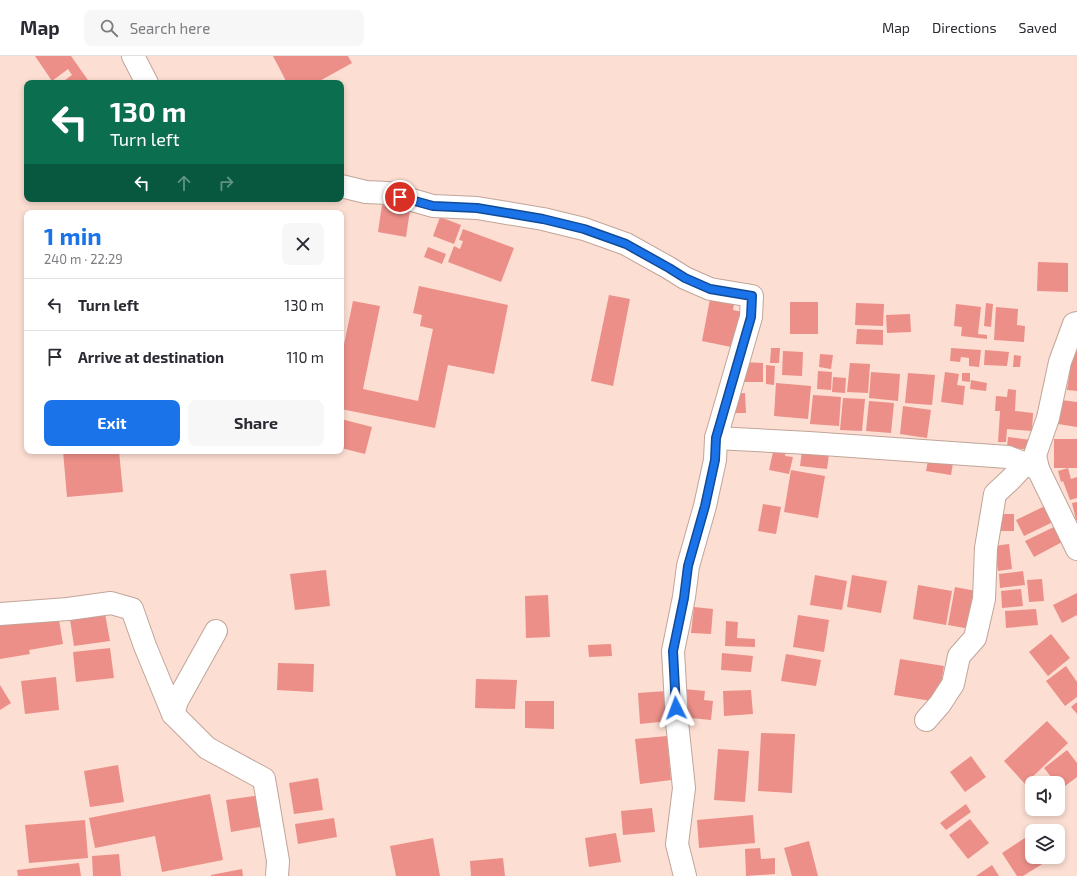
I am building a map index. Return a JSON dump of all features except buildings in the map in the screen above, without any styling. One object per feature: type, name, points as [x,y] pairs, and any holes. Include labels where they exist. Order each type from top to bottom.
[{"type":"street","points":[[133,56],[145,80]]},
{"type":"street","points":[[344,187],[366,192],[388,193],[433,206],[477,208],[543,219],[584,229],[626,244],[685,278],[710,289],[752,296],[751,317],[716,438],[715,460],[705,506],[688,566],[684,598],[673,651],[677,722],[684,788],[677,844],[684,876]]},
{"type":"street","points":[[926,720],[940,704],[953,684],[959,656],[975,638],[984,599],[986,548],[995,494],[1010,480],[1031,466],[1048,418],[1060,362],[1074,324],[1077,323]]},
{"type":"street","points":[[716,438],[817,443],[1008,457],[1031,466],[1077,549]]},
{"type":"street","points":[[0,614],[68,609],[111,603],[132,609],[145,646],[173,714],[208,748],[264,779],[278,862],[277,876]]},
{"type":"street","points":[[173,714],[177,701],[216,631]]},
{"type":"route","points":[[400,197],[433,206],[477,208],[543,219],[584,229],[626,244],[685,278],[710,289],[752,296],[751,317],[716,438],[715,460],[705,506],[688,566],[684,598],[673,651],[676,708]]}]
